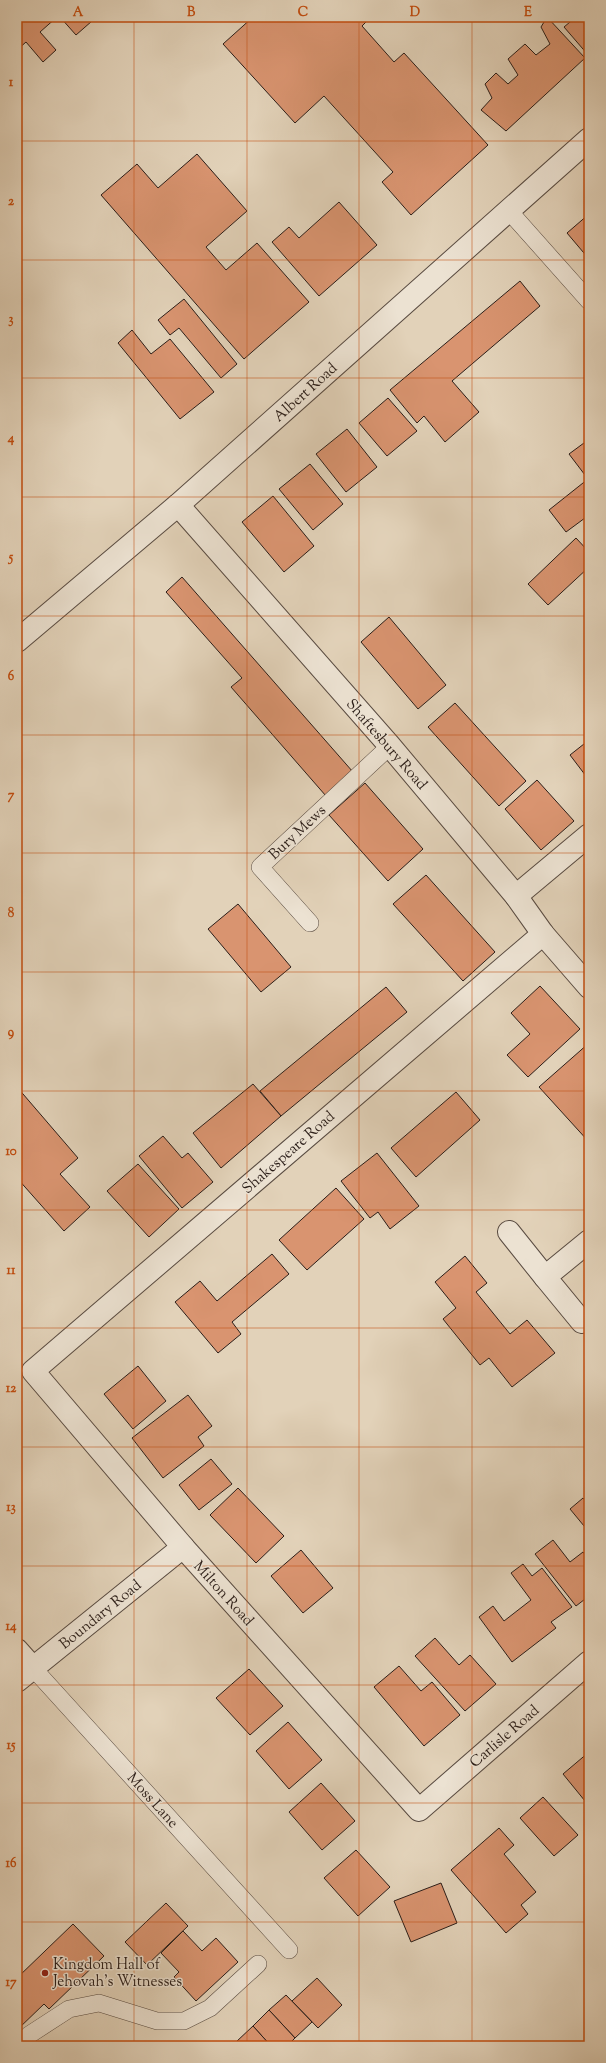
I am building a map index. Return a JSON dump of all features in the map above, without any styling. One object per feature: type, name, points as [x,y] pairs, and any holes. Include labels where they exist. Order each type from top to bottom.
[{"type":"street","name":"Albert Road","points":[[17,641],[178,505],[589,139]]},
{"type":"street","name":"Shaftesbury Road","points":[[178,505],[390,746],[516,896],[543,934],[589,987]]},
{"type":"street","points":[[516,896],[589,835]]},
{"type":"street","name":"Shakespeare Road","points":[[33,1371],[543,934]]},
{"type":"street","points":[[509,1232],[582,1322]]},
{"type":"street","points":[[545,1277],[589,1241]]},
{"type":"street","name":"Milton Road","points":[[33,1371],[183,1547],[420,1810]]},
{"type":"street","name":"Boundary Road","points":[[25,1675],[183,1547]]},
{"type":"street","name":"Moss Lane","points":[[17,1650],[25,1675]]},
{"type":"street","name":"Carlisle Road","points":[[420,1810],[589,1662]]},
{"type":"lane","points":[[509,211],[589,300]]},
{"type":"lane","name":"Bury Mews","points":[[310,923],[260,866],[390,746]]},
{"type":"lane","name":"Moss Lane","points":[[25,1675],[289,1950]]},
{"type":"lane","points":[[18,2046],[30,2035],[69,2009],[99,2003],[157,2021],[184,2021],[210,2008],[258,1964]]},
{"type":"building","points":[[17,17],[57,17],[40,32],[56,50],[43,62],[26,42],[17,50]]},
{"type":"building","points":[[60,17],[89,17],[92,21],[76,35]]},
{"type":"building","points":[[253,17],[371,17],[362,26],[394,62],[404,53],[488,145],[411,215],[382,182],[393,172],[324,96],[295,123],[223,44]]},
{"type":"building","points":[[547,17],[585,58],[506,131],[481,110],[492,98],[485,84],[496,73],[508,84],[518,75],[508,59],[525,44],[536,55],[550,44],[541,27]]},
{"type":"building","points":[[576,17],[583,17],[589,24],[589,56],[564,27]]},
{"type":"building","points":[[197,154],[247,211],[206,247],[226,270],[257,243],[309,302],[244,359],[101,195],[137,164],[158,188]]},
{"type":"building","points":[[339,202],[377,245],[319,296],[272,242],[289,227],[299,238]]},
{"type":"building","points":[[589,214],[589,259],[567,233]]},
{"type":"building","points":[[520,281],[540,306],[452,381],[479,412],[445,442],[424,416],[417,423],[390,390]]},
{"type":"building","points":[[184,299],[237,364],[221,378],[179,328],[170,335],[158,320]]},
{"type":"building","points":[[132,330],[151,354],[170,339],[214,392],[180,419],[118,343]]},
{"type":"building","points":[[388,398],[417,431],[387,456],[359,423]]},
{"type":"building","points":[[347,429],[377,467],[346,492],[316,454]]},
{"type":"building","points":[[588,440],[589,515],[566,532],[549,510],[588,479],[569,454]]},
{"type":"building","points":[[310,464],[343,504],[313,530],[279,489]]},
{"type":"building","points":[[273,496],[314,546],[284,572],[242,522]]},
{"type":"building","points":[[576,538],[589,552],[589,567],[548,605],[528,584]]},
{"type":"building","points":[[182,577],[353,772],[326,796],[231,687],[242,678],[166,592]]},
{"type":"building","points":[[389,617],[446,685],[418,709],[361,642]]},
{"type":"building","points":[[455,703],[526,781],[499,806],[428,727]]},
{"type":"building","points":[[589,740],[589,780],[570,755]]},
{"type":"building","points":[[537,780],[574,821],[541,850],[505,809]]},
{"type":"building","points":[[365,783],[423,849],[388,881],[329,815]]},
{"type":"building","points":[[426,875],[495,952],[463,981],[393,904]]},
{"type":"building","points":[[238,904],[291,967],[261,992],[208,929]]},
{"type":"building","points":[[540,986],[580,1029],[528,1077],[507,1055],[530,1034],[511,1013]]},
{"type":"building","points":[[386,987],[407,1012],[281,1116],[260,1091]]},
{"type":"building","points":[[589,1043],[589,1142],[539,1087]]},
{"type":"building","points":[[253,1084],[281,1116],[221,1168],[193,1133]]},
{"type":"building","points":[[17,1087],[78,1158],[60,1174],[90,1207],[64,1231],[17,1178]]},
{"type":"building","points":[[456,1092],[480,1120],[416,1177],[391,1148]]},
{"type":"building","points":[[163,1136],[182,1158],[188,1153],[213,1182],[182,1208],[139,1156]]},
{"type":"building","points":[[377,1153],[419,1206],[390,1229],[378,1212],[370,1218],[341,1181]]},
{"type":"building","points":[[138,1164],[179,1209],[149,1237],[107,1191]]},
{"type":"building","points":[[336,1188],[364,1219],[307,1270],[279,1240]]},
{"type":"building","points":[[272,1254],[289,1274],[232,1322],[241,1334],[218,1353],[175,1302],[200,1281],[217,1301]]},
{"type":"building","points":[[465,1256],[487,1283],[476,1292],[510,1334],[527,1320],[555,1353],[512,1387],[489,1358],[480,1365],[443,1319],[456,1308],[435,1282]]},
{"type":"building","points":[[138,1366],[166,1401],[133,1429],[104,1394]]},
{"type":"building","points":[[188,1395],[212,1426],[198,1437],[204,1446],[163,1478],[132,1438]]},
{"type":"building","points":[[211,1459],[232,1484],[199,1510],[179,1485]]},
{"type":"building","points":[[238,1488],[284,1536],[256,1563],[210,1515]]},
{"type":"building","points":[[583,1498],[589,1505],[589,1532],[570,1509]]},
{"type":"building","points":[[553,1540],[570,1562],[583,1552],[589,1560],[589,1596],[576,1606],[535,1554]]},
{"type":"building","points":[[301,1550],[333,1588],[303,1613],[271,1576]]},
{"type":"building","points":[[523,1564],[532,1576],[542,1568],[572,1607],[551,1622],[556,1628],[512,1662],[479,1617],[493,1606],[504,1621],[531,1600],[511,1573]]},
{"type":"building","points":[[435,1638],[459,1665],[470,1655],[496,1684],[465,1711],[415,1656]]},
{"type":"building","points":[[399,1666],[421,1691],[432,1682],[460,1715],[424,1746],[374,1687]]},
{"type":"building","points":[[249,1669],[283,1706],[250,1735],[216,1698]]},
{"type":"building","points":[[288,1722],[322,1760],[289,1789],[256,1751]]},
{"type":"building","points":[[589,1752],[589,1798],[585,1801],[563,1774]]},
{"type":"building","points":[[321,1783],[355,1821],[322,1850],[289,1812]]},
{"type":"building","points":[[543,1797],[578,1835],[554,1856],[520,1818]]},
{"type":"building","points":[[499,1828],[514,1845],[504,1854],[536,1892],[521,1905],[528,1914],[506,1933],[451,1870]]},
{"type":"building","points":[[356,1850],[390,1887],[358,1916],[324,1878]]},
{"type":"building","points":[[441,1883],[457,1923],[411,1942],[394,1901]]},
{"type":"building","points":[[166,1903],[188,1926],[147,1965],[125,1942]]},
{"type":"building","points":[[73,1924],[104,1956],[49,2009],[44,2004],[17,2030],[17,1978]]},
{"type":"building","points":[[183,1931],[202,1951],[216,1938],[238,1962],[196,2001],[174,1977],[179,1972],[161,1953]]},
{"type":"building","points":[[317,1978],[342,2005],[318,2028],[292,2001]]},
{"type":"building","points":[[286,1995],[312,2022],[295,2038],[269,2010]]},
{"type":"building","points":[[269,2010],[295,2038],[287,2046],[271,2046],[253,2026]]},
{"type":"building","points":[[253,2026],[271,2046],[239,2046],[236,2042]]},
{"type":"place","name":"Kingdom Hall of Jehovah's Witnesses","points":[[45,1973]]}]
